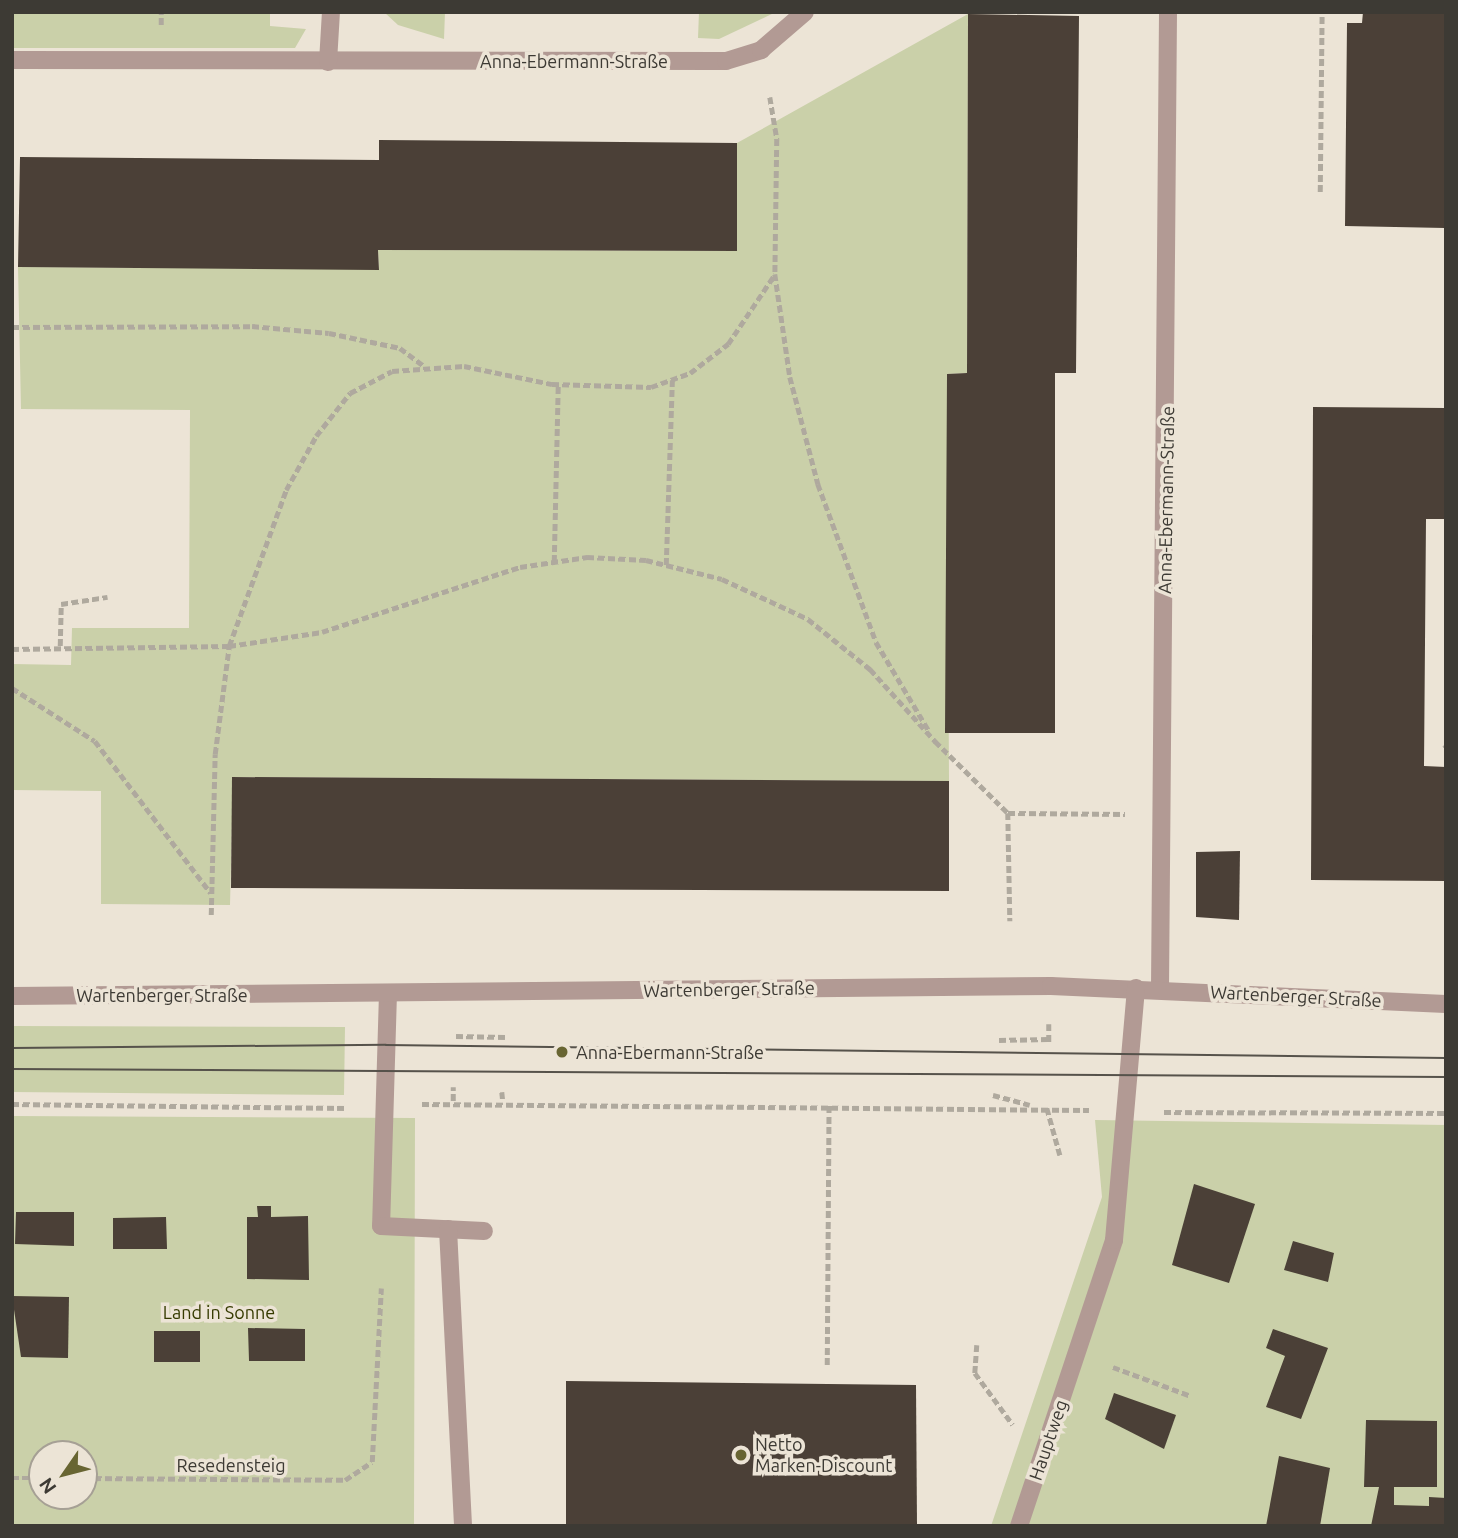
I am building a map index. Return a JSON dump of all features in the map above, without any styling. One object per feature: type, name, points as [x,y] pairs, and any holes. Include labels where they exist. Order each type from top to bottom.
[{"type":"street","points":[[328,62],[331,12]]},
{"type":"street","name":"Anna-Ebermann-Straße","points":[[12,60],[726,61],[761,50],[804,12]]},
{"type":"street","name":"Anna-Ebermann-Straße","points":[[1160,988],[1168,12]]},
{"type":"street","name":"Hauptweg","points":[[1019,1526],[1114,1240],[1128,1112],[1136,988]]},
{"type":"street","name":"Wartenberger Straße","points":[[12,996],[1160,988],[1446,1004]]},
{"type":"street","points":[[388,993],[382,1108],[381,1226],[484,1231]]},
{"type":"street","points":[[448,1229],[463,1526]]},
{"type":"path","points":[[1320,192],[1322,12]]},
{"type":"path","points":[[771,97],[777,139],[775,274],[790,377],[818,484],[876,642],[936,742]]},
{"type":"path","points":[[211,915],[215,754],[229,646],[248,579],[316,436],[350,393],[392,370],[464,366],[558,384],[651,387],[672,380],[728,344],[775,274]]},
{"type":"path","points":[[12,327],[252,326],[329,333],[400,348],[426,368]]},
{"type":"path","points":[[666,565],[672,380]]},
{"type":"path","points":[[554,562],[558,384]]},
{"type":"path","points":[[12,649],[60,646],[229,646],[322,632],[520,567],[587,557],[666,565],[722,579],[808,619],[870,669],[936,742],[1008,813],[1127,814]]},
{"type":"path","points":[[60,646],[61,604],[107,597]]},
{"type":"path","points":[[12,688],[96,741],[211,894]]},
{"type":"path","points":[[1008,813],[1010,921]]},
{"type":"path","points":[[999,1040],[1049,1041],[1049,1020]]},
{"type":"path","points":[[456,1036],[505,1037]]},
{"type":"path","points":[[453,1087],[453,1101]]},
{"type":"path","points":[[502,1092],[503,1102]]},
{"type":"path","points":[[993,1095],[1038,1107]]},
{"type":"path","points":[[12,1104],[382,1108],[453,1101],[1038,1107],[1047,1108],[1060,1155]]},
{"type":"path","points":[[827,1365],[829,1105]]},
{"type":"path","points":[[1128,1112],[1446,1113]]},
{"type":"path","name":"Resedensteig","points":[[98,1478],[345,1480],[372,1462],[381,1288]]},
{"type":"path","points":[[977,1345],[975,1373],[1040,1463]]},
{"type":"path","points":[[1077,1353],[1191,1396]]},
{"type":"green space","points":[[12,12],[270,12],[270,26],[306,29],[295,48],[12,48]]},
{"type":"green space","points":[[384,12],[445,12],[444,39],[398,25]]},
{"type":"green space","points":[[699,12],[776,12],[719,39],[698,38]]},
{"type":"green space","points":[[968,14],[967,373],[947,374],[949,781],[233,777],[230,905],[101,904],[101,791],[12,790],[12,664],[71,665],[72,628],[189,628],[190,410],[21,409],[18,267],[379,269],[378,250],[737,251],[737,143]]},
{"type":"green space","points":[[12,1026],[345,1027],[344,1095],[12,1092]]},
{"type":"green space","name":"Land in Sonne","points":[[12,1116],[415,1118],[414,1526],[12,1526]]},
{"type":"green space","points":[[1095,1120],[1446,1125],[1446,1526],[991,1526],[1102,1197]]},
{"type":"building","points":[[1363,12],[1446,12],[1445,228],[1345,226],[1347,23],[1362,23]]},
{"type":"building","points":[[968,14],[1079,16],[1076,373],[1055,373],[1055,733],[945,733],[947,374],[967,373]]},
{"type":"building","points":[[379,140],[737,143],[737,251],[378,250],[379,270],[18,267],[20,157],[379,160]]},
{"type":"building","points":[[1313,407],[1446,408],[1446,519],[1426,519],[1424,766],[1446,767],[1446,881],[1311,880]]},
{"type":"building","points":[[232,777],[949,781],[949,891],[231,888]]},
{"type":"building","points":[[1240,851],[1239,920],[1196,917],[1196,852]]},
{"type":"building","points":[[1194,1184],[1255,1204],[1229,1283],[1172,1265]]},
{"type":"building","points":[[257,1206],[271,1206],[271,1217],[308,1216],[309,1280],[247,1279],[247,1217],[258,1217]]},
{"type":"building","points":[[16,1212],[74,1212],[74,1246],[15,1244]]},
{"type":"building","points":[[166,1217],[167,1249],[113,1249],[113,1218]]},
{"type":"building","points":[[1293,1241],[1334,1253],[1328,1282],[1284,1270]]},
{"type":"building","points":[[12,1296],[69,1297],[68,1358],[21,1357]]},
{"type":"building","points":[[248,1328],[305,1329],[305,1361],[249,1361]]},
{"type":"building","points":[[1273,1329],[1328,1348],[1301,1419],[1266,1407],[1285,1356],[1266,1348]]},
{"type":"building","points":[[154,1331],[200,1331],[200,1362],[154,1362]]},
{"type":"building","name":"Netto Marken-Discount","points":[[566,1381],[916,1385],[917,1526],[566,1526]]},
{"type":"building","points":[[1114,1393],[1176,1415],[1164,1449],[1105,1419]]},
{"type":"building","points":[[1366,1420],[1437,1421],[1437,1487],[1394,1487],[1394,1505],[1429,1506],[1429,1497],[1446,1498],[1446,1526],[1371,1526],[1379,1487],[1364,1487]]},
{"type":"building","points":[[1279,1456],[1330,1468],[1320,1526],[1266,1526]]},
{"type":"tram line","points":[[12,1048],[386,1045],[1446,1058]]},
{"type":"tram line","points":[[12,1069],[1446,1077]]},
{"type":"place","name":"Anna-Ebermann-Straße","points":[[562,1052]]},
{"type":"place","name":"Netto Marken-Discount","points":[[741,1455]]}]
